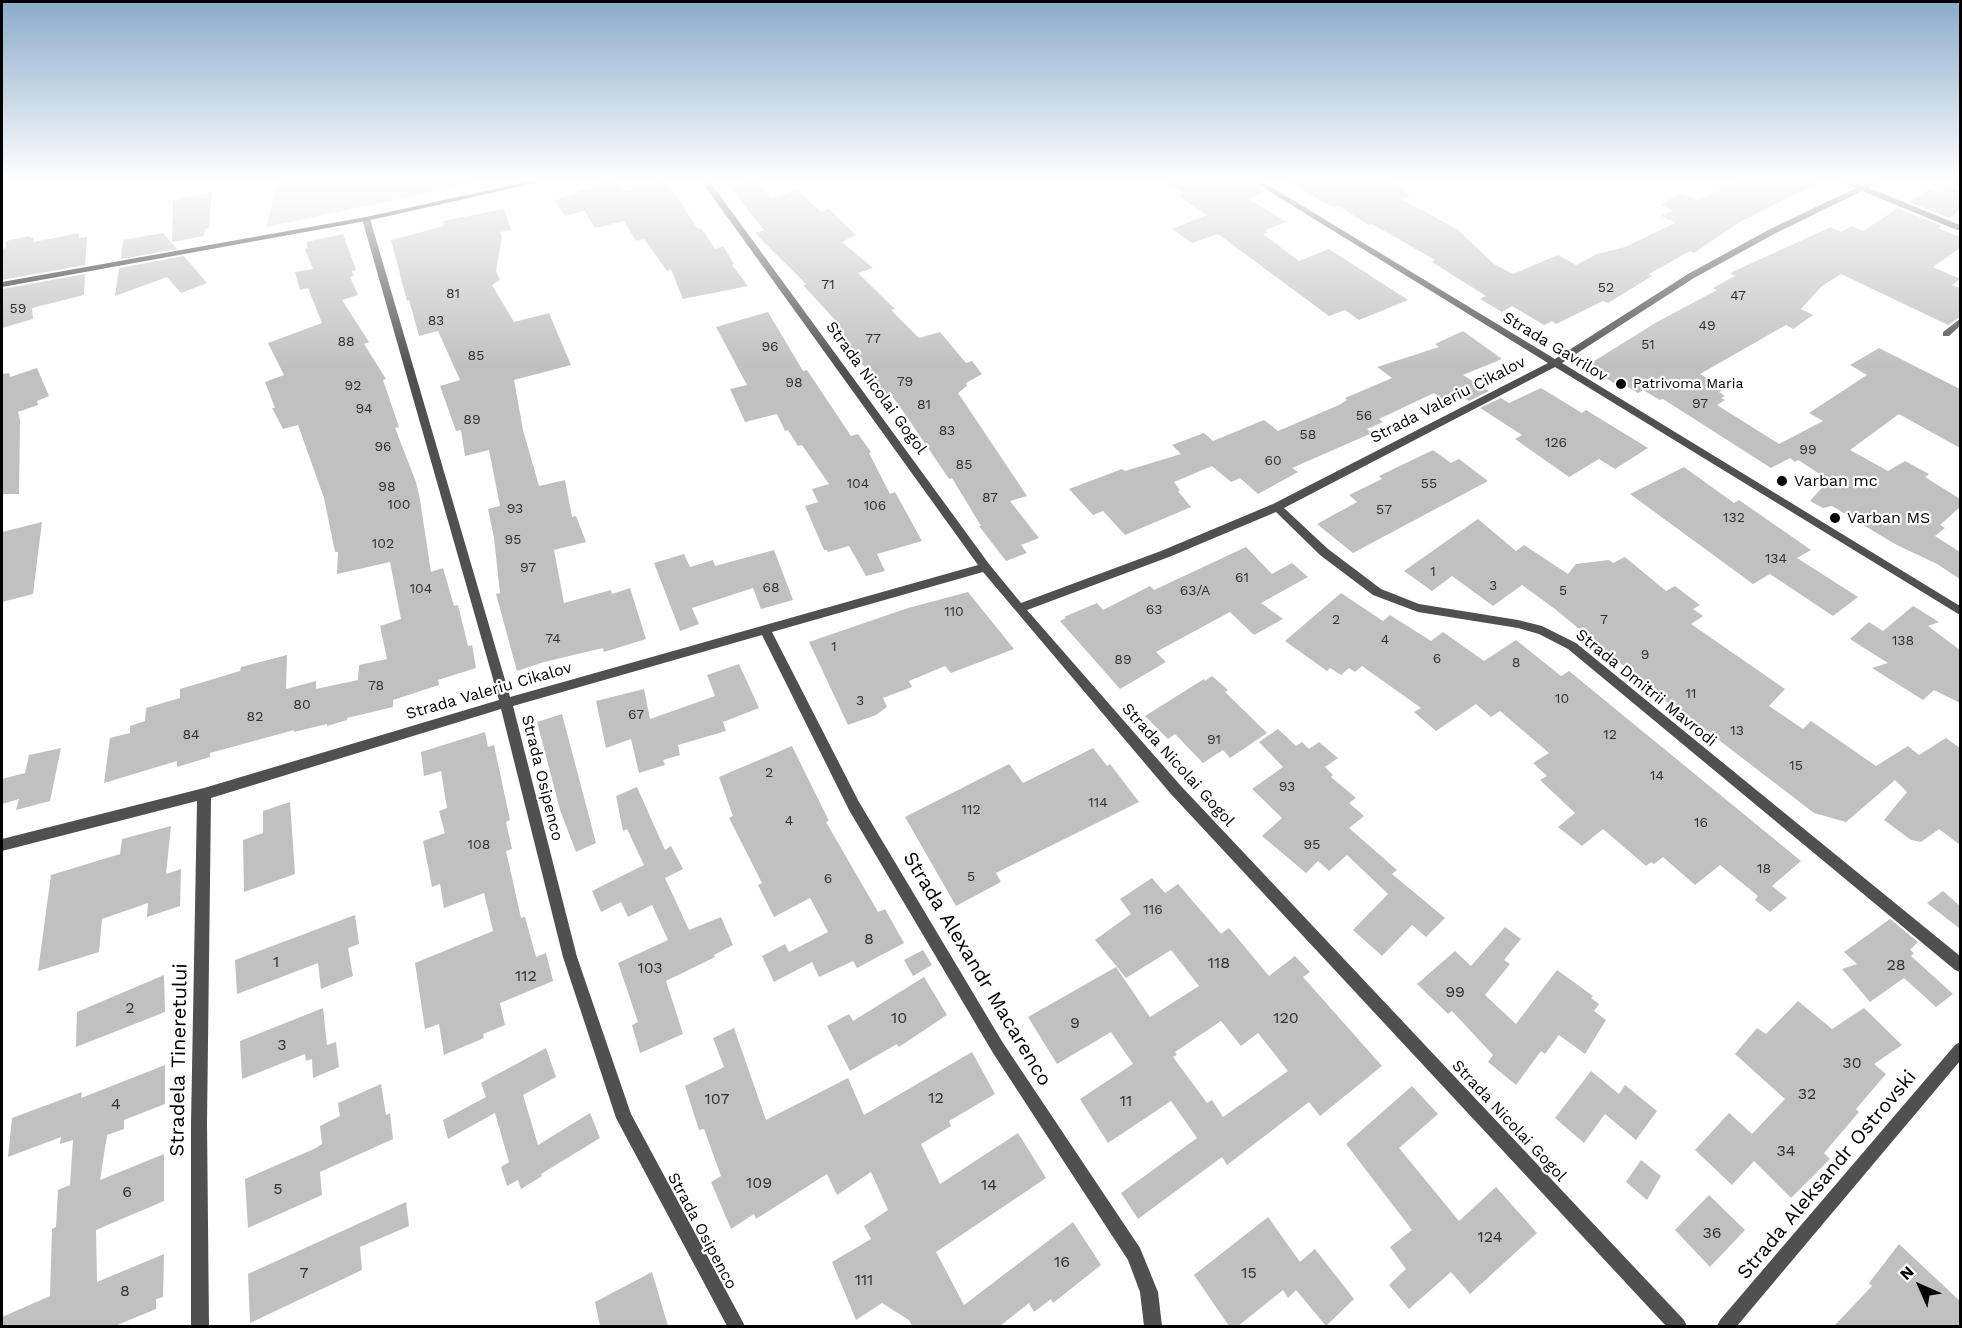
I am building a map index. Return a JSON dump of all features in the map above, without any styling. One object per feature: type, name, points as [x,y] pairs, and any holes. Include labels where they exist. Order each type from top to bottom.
[{"type":"main road","points":[[2,285],[228,244]]},
{"type":"street","name":"Strada Osipenco","points":[[373,244],[506,703],[570,957],[624,1118],[736,1326]]},
{"type":"street","name":"Strada Nicolai Gogol","points":[[751,244],[986,567],[1019,608],[1175,789],[1678,1326]]},
{"type":"street","name":"Strada Gavrilov","points":[[1359,244],[1960,611]]},
{"type":"street","name":"Strada Valeriu Cikalov","points":[[1019,608],[1133,567],[1277,507],[1554,364],[1690,276],[1749,244]]},
{"type":"street","points":[[1946,334],[1960,322]]},
{"type":"street","name":"Strada Dmitrii Mavrodi","points":[[1277,507],[1332,559],[1377,592],[1418,608],[1542,630],[1572,646],[1960,965]]},
{"type":"street","name":"Strada Valeriu Cikalov","points":[[2,845],[204,794],[506,703],[986,567]]},
{"type":"street","name":"Strada Alexandr Macarenco","points":[[765,629],[854,807],[998,1048],[1134,1254],[1149,1292],[1153,1326]]},
{"type":"street","name":"Stradela Tineretului","points":[[200,1326],[199,1123],[204,794]]},
{"type":"street","name":"Strada Aleksandr Ostrovski","points":[[1726,1326],[1960,1050]]},
{"type":"building","points":[[6,244],[87,244],[85,265],[2,280],[2,249],[6,248]]},
{"type":"building","points":[[123,244],[173,244],[177,249],[121,259]]},
{"type":"building","points":[[307,244],[347,244],[356,270],[352,271],[353,276],[350,277],[358,295],[342,300],[369,342],[364,344],[386,379],[383,380],[399,427],[395,428],[416,482],[431,572],[443,568],[454,606],[458,605],[468,646],[472,645],[476,668],[438,680],[439,685],[393,700],[393,707],[347,718],[347,720],[327,726],[327,724],[294,732],[294,730],[210,753],[210,757],[177,767],[177,761],[104,783],[110,738],[130,733],[130,726],[145,721],[146,708],[180,698],[180,689],[240,671],[241,667],[287,655],[286,689],[316,681],[316,689],[358,680],[359,665],[387,659],[380,626],[401,619],[390,562],[337,574],[338,552],[335,552],[324,498],[298,425],[283,429],[272,408],[275,408],[265,382],[284,375],[268,343],[322,323],[308,288],[300,290],[295,272],[313,269],[305,249],[308,248]]},
{"type":"building","points":[[392,244],[501,244],[496,271],[500,280],[492,285],[514,322],[549,313],[571,365],[514,380],[523,430],[539,486],[565,480],[572,517],[576,516],[586,542],[554,550],[564,603],[611,590],[612,594],[630,588],[646,639],[604,652],[603,648],[517,671],[496,594],[500,593],[494,538],[488,509],[500,506],[489,450],[465,456],[461,430],[456,431],[440,386],[460,380],[438,331],[419,336],[409,300],[407,301]]},
{"type":"building","points":[[648,244],[712,244],[715,249],[723,246],[734,264],[732,265],[748,286],[683,299],[671,269],[667,271]]},
{"type":"building","points":[[766,244],[844,244],[873,268],[858,273],[895,309],[891,310],[919,338],[940,332],[966,363],[972,361],[982,374],[966,383],[967,386],[958,393],[1027,496],[1010,501],[1039,538],[1021,545],[1027,553],[1006,561],[979,526],[981,526],[952,478],[949,479],[892,396],[887,398],[832,322],[836,321],[803,285],[806,284]]},
{"type":"building","points":[[1232,244],[1276,244],[1299,261],[1329,249],[1408,300],[1359,320],[1345,310],[1329,316]]},
{"type":"building","points":[[1407,244],[1473,244],[1494,264],[1513,274],[1558,255],[1576,265],[1597,254],[1631,244],[1707,244],[1694,253],[1690,251],[1649,274],[1652,276],[1608,303],[1603,301],[1556,324],[1552,321],[1544,325],[1512,306],[1502,312],[1480,299],[1486,296],[1432,262],[1435,260]]},
{"type":"building","points":[[1794,244],[1960,244],[1960,248],[1933,267],[1960,279],[1952,285],[1960,288],[1960,317],[1948,325],[1841,274],[1822,286],[1801,309],[1813,315],[1793,329],[1786,325],[1700,374],[1725,389],[1719,392],[1725,396],[1721,398],[1725,400],[1717,405],[1779,444],[1823,421],[1809,413],[1867,375],[1850,365],[1879,348],[1960,389],[1960,448],[1899,414],[1850,450],[1888,471],[1905,461],[1929,474],[1925,477],[1960,499],[1960,507],[1940,525],[1945,528],[1935,536],[1960,552],[1960,579],[1832,506],[1823,508],[1810,501],[1829,480],[1798,460],[1795,462],[1790,458],[1771,468],[1663,399],[1660,400],[1643,390],[1638,393],[1621,383],[1617,385],[1586,366],[1657,322],[1717,290],[1713,288],[1735,276],[1730,273]]},
{"type":"building","points":[[184,256],[207,283],[181,293],[167,277],[115,296],[119,268]]},
{"type":"building","points":[[85,274],[84,295],[32,308],[33,319],[2,328],[2,289]]},
{"type":"building","points":[[768,312],[803,371],[807,370],[851,436],[858,434],[871,452],[869,453],[890,494],[895,492],[922,541],[877,554],[885,571],[866,576],[849,546],[828,552],[824,550],[805,506],[818,502],[812,489],[829,484],[802,445],[798,446],[788,430],[785,431],[777,414],[745,422],[730,389],[747,385],[716,327]]},
{"type":"building","points":[[1463,331],[1502,359],[1463,375],[1489,391],[1469,401],[1461,396],[1448,403],[1434,393],[1379,419],[1383,422],[1367,429],[1372,433],[1292,468],[1298,472],[1258,494],[1240,478],[1231,482],[1212,466],[1174,482],[1191,507],[1125,535],[1103,511],[1093,515],[1069,489],[1122,469],[1125,471],[1181,454],[1172,445],[1204,433],[1213,441],[1264,420],[1278,431],[1339,405],[1347,400],[1345,398],[1392,378],[1377,367],[1439,347],[1435,344]]},
{"type":"building","points":[[37,368],[49,396],[37,401],[38,405],[18,412],[20,420],[19,494],[2,494],[2,374],[9,373],[10,377]]},
{"type":"building","points":[[1541,388],[1582,413],[1586,410],[1648,448],[1615,469],[1599,459],[1569,477],[1515,439],[1522,435],[1480,408],[1501,398],[1509,403]]},
{"type":"building","points":[[1433,450],[1451,463],[1459,459],[1488,481],[1353,553],[1317,524],[1357,502],[1349,495],[1382,479],[1379,476]]},
{"type":"building","points":[[1684,467],[1734,503],[1739,500],[1811,550],[1797,558],[1858,597],[1833,616],[1770,574],[1753,584],[1630,494]]},
{"type":"building","points":[[1478,519],[1516,551],[1524,545],[1568,574],[1576,564],[1609,560],[1613,563],[1625,557],[1666,591],[1675,586],[1700,605],[1693,609],[1703,616],[1691,624],[1785,689],[1769,706],[1803,729],[1811,721],[1876,766],[1908,746],[1919,755],[1946,738],[1960,748],[1960,845],[1939,829],[1921,842],[1911,840],[1884,820],[1907,792],[1895,780],[1846,822],[1814,813],[1685,714],[1684,716],[1555,609],[1522,585],[1493,606],[1452,576],[1432,591],[1404,571]]},
{"type":"building","points":[[42,522],[33,594],[2,602],[2,532]]},
{"type":"building","points":[[1246,547],[1272,574],[1292,563],[1308,577],[1261,603],[1283,619],[1254,635],[1230,612],[1156,652],[1166,662],[1120,689],[1060,621],[1066,618],[1064,617],[1097,603],[1103,610],[1150,586],[1154,590]]},
{"type":"building","points":[[774,550],[793,600],[761,609],[753,588],[692,608],[699,624],[680,631],[654,563],[684,554],[690,567],[713,560],[715,566]]},
{"type":"building","points":[[968,592],[1014,649],[951,673],[945,666],[909,681],[912,687],[883,698],[887,707],[876,715],[848,725],[809,642],[908,608]]},
{"type":"building","points":[[1341,593],[1383,621],[1390,615],[1431,641],[1443,632],[1484,661],[1516,640],[1561,676],[1569,671],[1801,861],[1772,886],[1787,898],[1770,912],[1755,900],[1758,896],[1720,865],[1695,885],[1663,857],[1654,864],[1651,862],[1646,866],[1603,829],[1582,846],[1558,827],[1575,813],[1540,780],[1547,776],[1533,763],[1549,753],[1500,711],[1491,717],[1476,704],[1436,731],[1414,712],[1421,708],[1362,666],[1355,672],[1349,668],[1341,675],[1330,668],[1327,671],[1285,641]]},
{"type":"building","points":[[1913,606],[1939,622],[1928,626],[1960,650],[1960,703],[1934,690],[1923,700],[1872,668],[1888,663],[1850,639],[1869,622],[1883,631]]},
{"type":"building","points":[[739,664],[759,708],[723,722],[726,731],[678,745],[680,755],[663,760],[665,765],[639,773],[631,739],[606,748],[596,701],[644,689],[650,719],[715,696],[707,675]]},
{"type":"building","points":[[1212,676],[1267,733],[1230,758],[1223,750],[1203,763],[1175,734],[1168,739],[1145,716]]},
{"type":"building","points":[[562,714],[596,843],[576,852],[560,810],[537,722]]},
{"type":"building","points":[[1278,729],[1296,746],[1302,742],[1309,749],[1319,742],[1338,758],[1325,767],[1333,775],[1331,777],[1356,798],[1349,803],[1364,816],[1349,828],[1397,870],[1392,874],[1445,918],[1426,937],[1412,925],[1382,956],[1353,930],[1388,894],[1347,855],[1329,871],[1318,861],[1306,873],[1262,836],[1282,818],[1252,789],[1283,767],[1259,742]]},
{"type":"building","points":[[485,732],[488,747],[494,745],[510,820],[506,822],[512,849],[506,851],[521,918],[525,917],[536,957],[546,953],[553,981],[500,1003],[505,1025],[483,1034],[484,1038],[444,1055],[439,1024],[425,1029],[415,963],[493,931],[484,893],[444,908],[440,884],[432,887],[423,841],[445,833],[439,811],[447,808],[441,771],[424,776],[421,752]]},
{"type":"building","points":[[792,746],[829,821],[826,822],[878,912],[885,909],[904,943],[857,968],[853,961],[819,977],[812,962],[774,982],[762,956],[785,944],[789,952],[828,932],[810,898],[774,917],[758,885],[762,883],[729,818],[733,816],[719,777]]},
{"type":"building","points":[[61,748],[50,801],[16,810],[19,799],[2,804],[2,779],[25,773],[29,755]]},
{"type":"building","points":[[1093,748],[1107,766],[1110,764],[1139,802],[996,873],[1001,882],[956,906],[905,817],[1009,764],[1023,783]]},
{"type":"building","points":[[637,787],[665,850],[671,846],[683,869],[665,878],[689,930],[721,917],[733,945],[714,955],[715,957],[666,981],[683,1034],[640,1053],[632,1025],[638,1022],[618,963],[668,940],[652,905],[628,917],[621,902],[601,912],[592,891],[644,865],[627,829],[623,831],[616,796]]},
{"type":"building","points":[[290,802],[295,874],[244,892],[243,840],[263,833],[263,811]]},
{"type":"building","points":[[171,826],[166,874],[181,869],[180,906],[147,917],[148,903],[102,919],[99,952],[38,971],[51,875],[120,854],[122,839]]},
{"type":"building","points":[[1152,878],[1165,893],[1178,884],[1221,934],[1229,928],[1269,976],[1295,956],[1310,972],[1303,977],[1382,1066],[1320,1116],[1309,1102],[1227,1165],[1222,1157],[1138,1219],[1121,1193],[1197,1138],[1171,1101],[1108,1143],[1080,1099],[1133,1064],[1111,1032],[1057,1064],[1028,1017],[1116,967],[1150,1017],[1199,986],[1171,950],[1126,978],[1095,940],[1131,914],[1120,899]],"holes":[[[1221,1021],[1241,1046],[1258,1033],[1288,1071],[1223,1117],[1212,1100],[1207,1103],[1173,1057],[1177,1055],[1175,1052]]]},
{"type":"building","points":[[1943,891],[1960,906],[1960,929],[1927,903]]},
{"type":"building","points":[[355,915],[359,944],[348,948],[353,976],[321,989],[318,963],[237,994],[235,960]]},
{"type":"building","points":[[1890,919],[1918,942],[1910,950],[1914,953],[1911,956],[1953,994],[1936,1007],[1904,978],[1870,1002],[1842,969],[1857,964],[1844,952]]},
{"type":"building","points":[[1505,927],[1521,939],[1504,960],[1510,964],[1485,995],[1516,1024],[1557,970],[1593,996],[1591,998],[1599,1004],[1594,1011],[1606,1020],[1585,1054],[1559,1035],[1545,1054],[1541,1051],[1516,1085],[1488,1062],[1493,1055],[1452,1011],[1448,1014],[1417,984],[1455,951],[1471,966]]},
{"type":"building","points":[[923,950],[932,965],[913,976],[904,960]]},
{"type":"building","points":[[164,975],[165,1012],[76,1047],[77,1012]]},
{"type":"building","points":[[924,977],[947,1015],[899,1047],[897,1044],[850,1071],[827,1026],[849,1014],[853,1021]]},
{"type":"building","points":[[1798,1001],[1832,1029],[1864,1008],[1902,1045],[1874,1064],[1886,1074],[1856,1109],[1859,1112],[1824,1153],[1830,1159],[1791,1198],[1754,1161],[1732,1185],[1695,1150],[1729,1113],[1752,1134],[1785,1099],[1735,1054],[1757,1028],[1766,1034]]},
{"type":"building","points":[[323,1008],[327,1045],[336,1042],[339,1067],[313,1078],[312,1059],[306,1061],[305,1054],[242,1079],[240,1041]]},
{"type":"building","points":[[734,1028],[766,1120],[848,1078],[864,1115],[972,1052],[995,1094],[949,1121],[951,1126],[921,1144],[940,1184],[1018,1133],[1046,1178],[936,1252],[964,1305],[1073,1222],[1101,1265],[1053,1303],[1051,1299],[1034,1312],[1029,1303],[1000,1326],[912,1326],[909,1320],[882,1303],[856,1320],[832,1262],[871,1239],[864,1226],[888,1210],[871,1172],[837,1195],[827,1174],[756,1219],[754,1214],[731,1229],[711,1182],[721,1176],[704,1129],[699,1130],[685,1086],[724,1067],[713,1038]]},
{"type":"building","points":[[546,1048],[556,1077],[523,1095],[538,1145],[590,1113],[600,1138],[521,1189],[518,1180],[507,1186],[501,1167],[509,1162],[495,1113],[448,1139],[443,1120],[486,1097],[481,1083]]},
{"type":"building","points":[[165,1065],[165,1104],[124,1120],[124,1129],[107,1135],[100,1180],[164,1154],[164,1201],[96,1230],[97,1282],[164,1254],[163,1297],[156,1299],[156,1309],[115,1326],[2,1326],[2,1317],[50,1296],[52,1229],[56,1227],[58,1190],[70,1185],[73,1140],[60,1144],[61,1137],[8,1157],[12,1118],[82,1092],[81,1098]]},
{"type":"building","points":[[1591,1071],[1619,1094],[1625,1085],[1657,1111],[1636,1140],[1605,1114],[1584,1143],[1555,1118]]},
{"type":"building","points":[[381,1084],[386,1115],[390,1113],[393,1139],[320,1172],[322,1195],[248,1228],[245,1179],[322,1144],[320,1126],[340,1116],[338,1103]]},
{"type":"building","points":[[1412,1086],[1438,1114],[1399,1148],[1459,1221],[1496,1187],[1537,1233],[1470,1294],[1451,1272],[1409,1309],[1389,1285],[1406,1269],[1390,1247],[1412,1230],[1346,1144]]},
{"type":"building","points":[[1641,1160],[1661,1176],[1647,1200],[1626,1182]]},
{"type":"building","points":[[1709,1195],[1745,1230],[1710,1267],[1675,1230]]},
{"type":"building","points":[[406,1202],[409,1226],[360,1247],[362,1270],[250,1323],[248,1274]]},
{"type":"building","points":[[1268,1217],[1300,1262],[1315,1249],[1354,1299],[1326,1326],[1296,1290],[1288,1298],[1283,1290],[1238,1326],[1229,1326],[1194,1275]]},
{"type":"building","points":[[1899,1244],[1960,1301],[1960,1326],[1834,1326],[1872,1286],[1869,1283]]},
{"type":"building","points":[[652,1272],[668,1326],[600,1326],[595,1302]]},
{"type":"place","name":"Patrivoma Maria","points":[[1621,384]]},
{"type":"place","name":"Varban mc","points":[[1782,481]]},
{"type":"place","name":"Varban MS","points":[[1835,518]]}]
